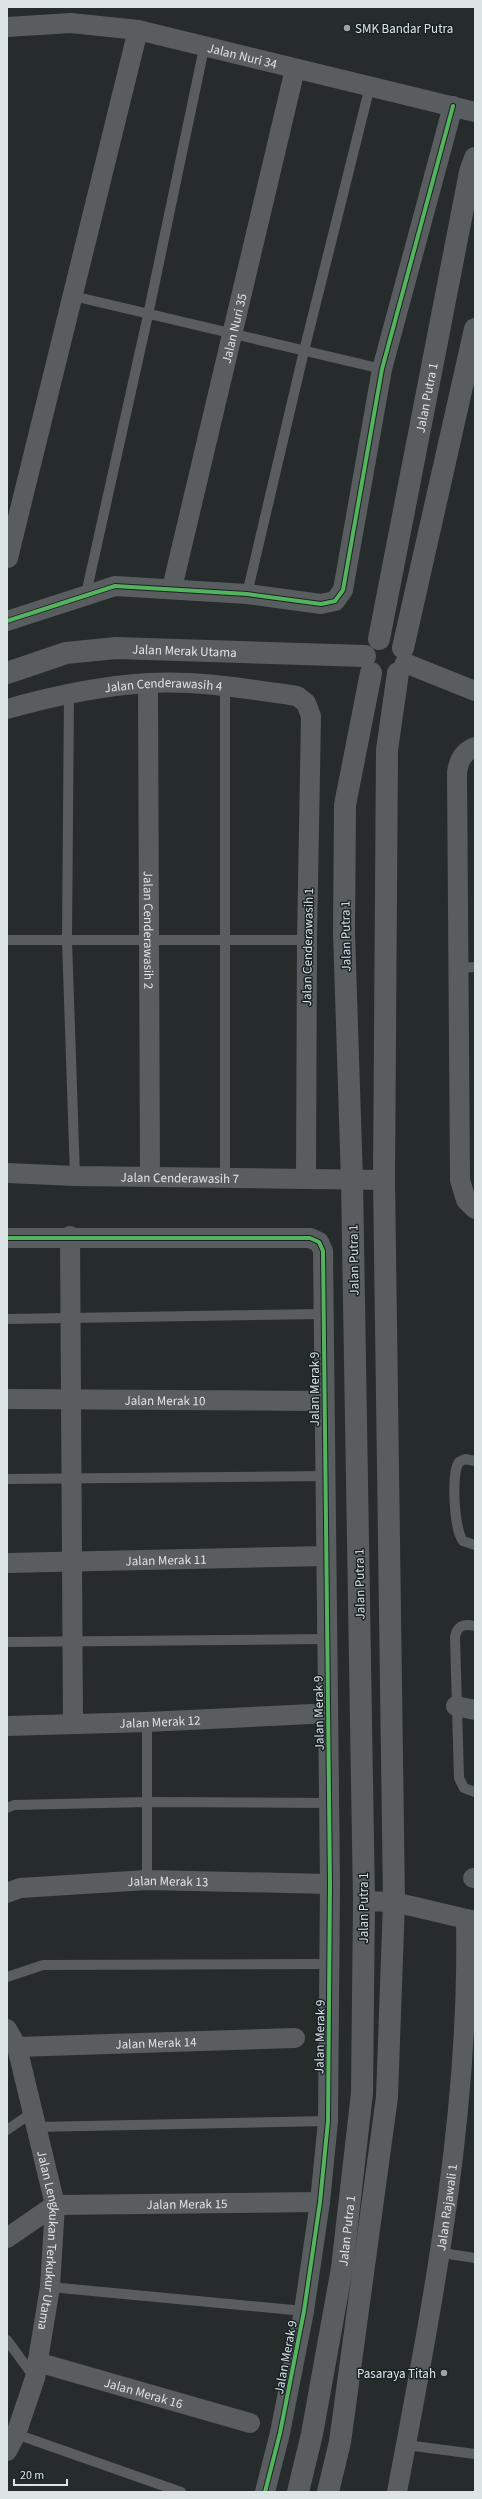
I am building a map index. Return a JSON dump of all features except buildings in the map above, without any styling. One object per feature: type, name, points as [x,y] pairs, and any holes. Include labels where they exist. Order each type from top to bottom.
[{"type":"main road","name":"Jalan Putra 1","points":[[379,639],[470,172],[475,158]]},
{"type":"main road","name":"Jalan Putra 1","points":[[328,2492],[341,2434],[387,2097],[394,1902],[384,1180],[387,750],[402,661],[475,329]]},
{"type":"main road","points":[[388,638],[396,641],[402,661],[390,678],[380,678],[368,664],[372,643],[379,639],[388,638]]},
{"type":"main road","name":"Jalan Merak Utama","points":[[7,673],[66,653],[116,648],[368,664]]},
{"type":"main road","name":"Jalan Putra 1","points":[[298,2492],[312,2434],[342,2268],[362,2093],[364,1900],[352,1181],[344,932],[345,805],[368,664]]},
{"type":"street","name":"Jalan Nuri 34","points":[[7,27],[71,23],[138,30],[204,48],[475,112]]},
{"type":"street","points":[[8,558],[138,30]]},
{"type":"street","name":"Jalan Nuri 35","points":[[172,588],[295,69]]},
{"type":"street","points":[[7,621],[86,594],[115,586],[172,588],[247,594],[321,604],[335,600],[343,590],[382,369],[453,106]]},
{"type":"street","points":[[402,661],[475,691]]},
{"type":"street","name":"Jalan Cenderawasih 4","points":[[7,709],[69,692],[148,683],[225,685],[296,696],[306,704],[312,716]]},
{"type":"street","name":"Jalan Cenderawasih 2","points":[[148,683],[150,1177]]},
{"type":"street","name":"Jalan Cenderawasih 1","points":[[306,1178],[307,940],[312,716]]},
{"type":"street","points":[[475,747],[465,752],[458,762],[457,772],[466,968],[460,1180],[466,1200],[475,1209]]},
{"type":"street","name":"Jalan Cenderawasih 7","points":[[7,1172],[75,1176],[306,1178],[352,1181],[384,1180]]},
{"type":"street","points":[[70,1236],[73,1723]]},
{"type":"street","name":"Jalan Merak 9","points":[[7,1238],[70,1236],[315,1239],[319,1242],[323,1251],[326,1639],[330,1884],[328,2121],[320,2202],[304,2311],[280,2433],[265,2492]]},
{"type":"street","name":"Jalan Merak 10","points":[[7,1399],[324,1401]]},
{"type":"street","name":"Jalan Merak 11","points":[[7,1563],[326,1556]]},
{"type":"street","name":"Jalan Merak 12","points":[[7,1726],[147,1722],[312,1714]]},
{"type":"street","name":"Jalan Merak 13","points":[[7,1894],[20,1888],[147,1880],[330,1884]]},
{"type":"street","points":[[364,1900],[394,1902],[470,1920]]},
{"type":"street","name":"Jalan Rajawali 1","points":[[397,2492],[442,2254],[458,2117],[471,1969],[470,1920]]},
{"type":"street","name":"Jalan Lengkukan Terkukur Utama","points":[[7,2029],[17,2047],[55,2205],[50,2287],[36,2370],[12,2442]]},
{"type":"street","name":"Jalan Merak 14","points":[[17,2047],[295,2038]]},
{"type":"street","name":"Jalan Merak 15","points":[[55,2205],[320,2202]]},
{"type":"street","points":[[7,2238],[55,2205]]},
{"type":"street","name":"Jalan Merak 16","points":[[36,2370],[250,2423]]},
{"type":"lane","points":[[86,594],[148,314],[204,48]]},
{"type":"lane","points":[[247,594],[304,351],[370,86]]},
{"type":"lane","points":[[73,296],[382,369]]},
{"type":"lane","points":[[225,685],[225,1178]]},
{"type":"lane","points":[[69,692],[67,940],[75,1176]]},
{"type":"lane","points":[[7,940],[307,940]]},
{"type":"lane","points":[[7,1319],[323,1314]]},
{"type":"lane","points":[[475,1461],[465,1459],[459,1462],[454,1473],[458,1531],[463,1541],[475,1545]]},
{"type":"lane","points":[[7,1479],[71,1480],[325,1476]]},
{"type":"lane","points":[[475,1626],[465,1624],[459,1627],[455,1637],[466,1708],[459,1778],[464,1788],[475,1792]]},
{"type":"lane","points":[[7,1642],[72,1643],[326,1639]]},
{"type":"lane","points":[[147,1722],[147,1880]]},
{"type":"lane","points":[[7,1808],[148,1802],[329,1803]]},
{"type":"lane","points":[[7,1977],[43,1965],[330,1964]]},
{"type":"lane","points":[[7,2130],[34,2119],[328,2121]]},
{"type":"lane","points":[[442,2254],[475,2258]]},
{"type":"lane","points":[[50,2287],[304,2311]]},
{"type":"lane","points":[[7,2340],[36,2370]]},
{"type":"lane","points":[[12,2442],[180,2492]]},
{"type":"lane","points":[[406,2445],[475,2454]]},
{"type":"cycle path","points":[[7,621],[115,586],[247,594],[321,604],[335,601],[343,590],[382,369],[453,106]]},
{"type":"cycle path","points":[[7,1238],[310,1238],[319,1242],[323,1251],[330,1884],[328,2121],[320,2202],[304,2311],[280,2433],[265,2492]]},
{"type":"place","name":"SMK Bandar Putra","points":[[347,28]]},
{"type":"place","name":"Pasaraya Titah","points":[[444,2373]]}]
